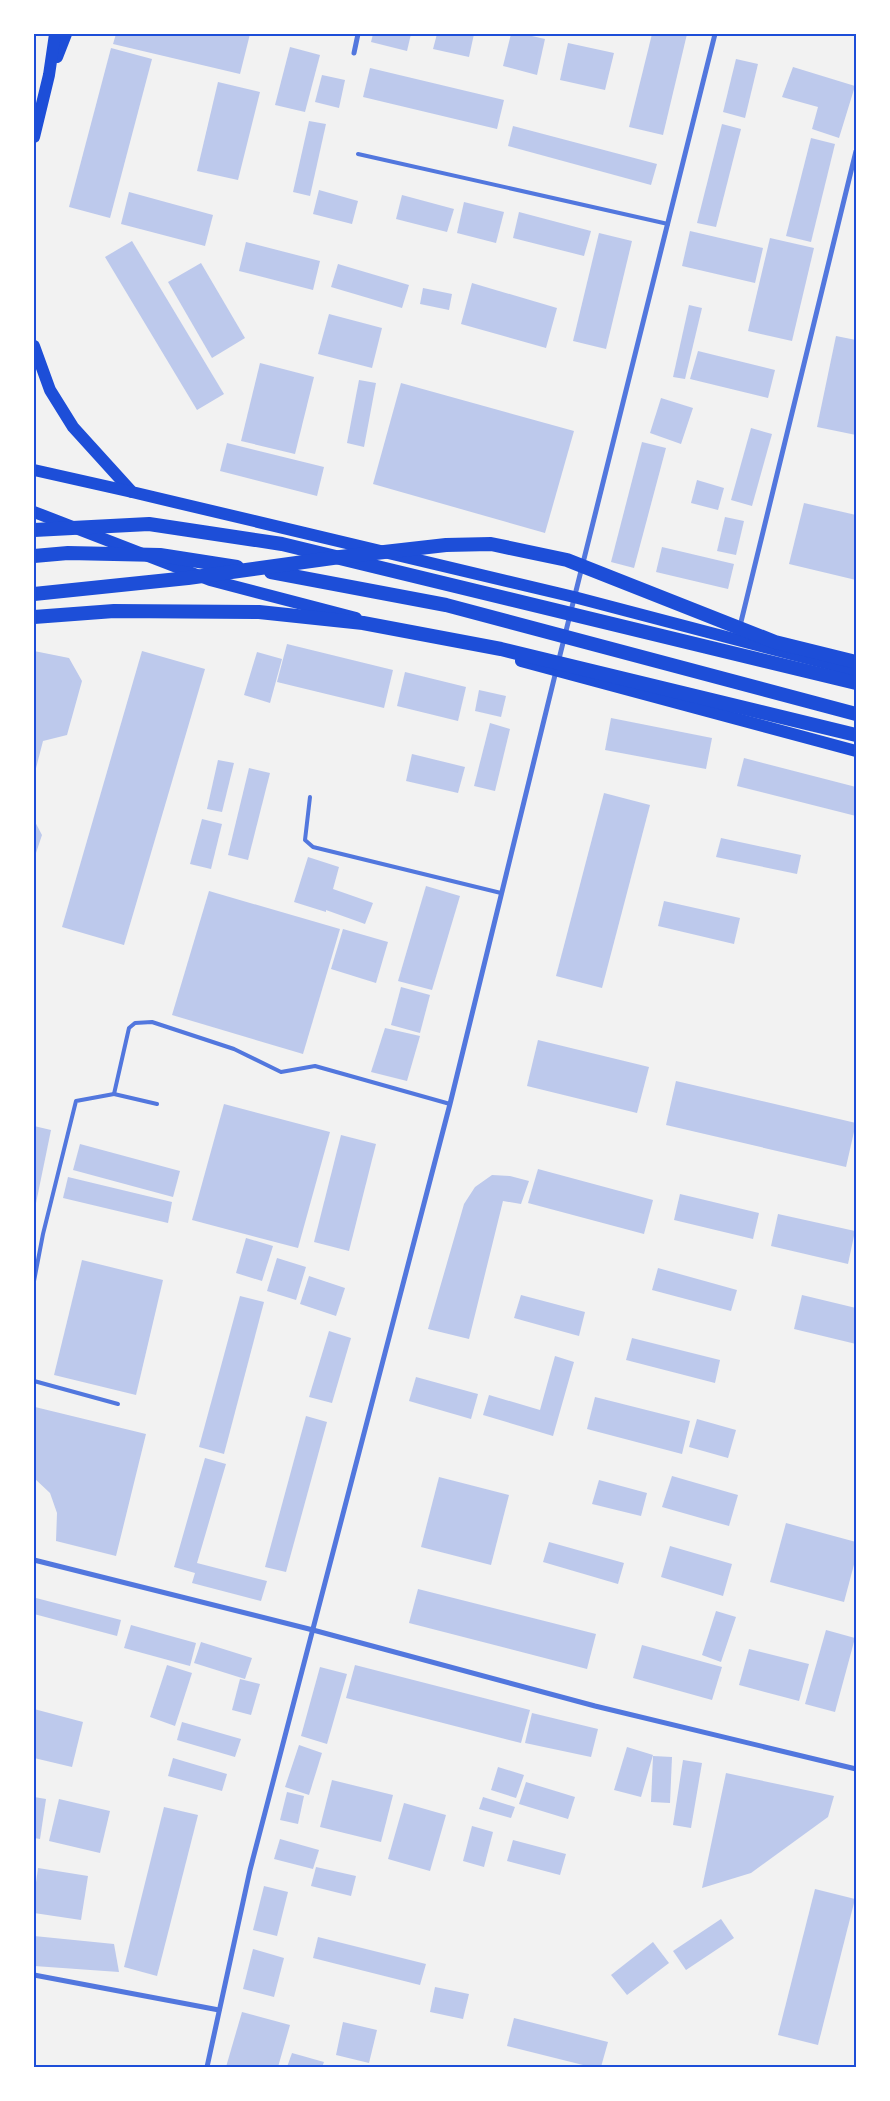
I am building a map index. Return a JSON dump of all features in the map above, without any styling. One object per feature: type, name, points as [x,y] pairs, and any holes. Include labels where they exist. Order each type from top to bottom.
[{"type":"highway","points":[[34,530],[149,524],[282,544],[856,683]]},
{"type":"highway","points":[[34,594],[188,578],[340,557],[446,545],[491,544],[567,560],[775,642],[856,662]]},
{"type":"highway","points":[[34,556],[68,553],[160,556],[303,577],[446,605],[856,714]]},
{"type":"highway","points":[[34,617],[114,611],[259,612],[363,623],[501,649],[856,735]]},
{"type":"main road","points":[[34,137],[49,75],[55,34]]},
{"type":"main road","points":[[49,75],[66,34]]},
{"type":"main road","points":[[34,346],[50,390],[73,427],[132,492]]},
{"type":"main road","points":[[34,470],[574,597],[856,671]]},
{"type":"main road","points":[[34,512],[210,580],[557,670],[856,751]]},
{"type":"street","points":[[354,53],[358,34]]},
{"type":"street","points":[[207,2067],[250,1870],[450,1104],[574,597],[715,34]]},
{"type":"street","points":[[736,641],[856,151]]},
{"type":"street","points":[[34,1560],[312,1630],[595,1706],[856,1769]]},
{"type":"street","points":[[34,1975],[219,2010]]},
{"type":"lane","points":[[358,154],[668,224]]},
{"type":"lane","points":[[310,797],[305,840],[313,846],[501,893]]},
{"type":"lane","points":[[114,1094],[129,1028],[135,1023],[152,1022],[234,1049],[281,1072],[315,1066],[450,1104]]},
{"type":"lane","points":[[34,1281],[43,1234],[76,1101],[114,1094],[157,1104]]},
{"type":"lane","points":[[34,1381],[118,1404]]},
{"type":"building","points":[[116,34],[250,34],[240,74],[113,44]]},
{"type":"building","points":[[373,34],[411,34],[407,51],[371,42]]},
{"type":"building","points":[[437,34],[474,34],[469,57],[433,49]]},
{"type":"building","points":[[511,34],[523,34],[545,39],[537,75],[503,66]]},
{"type":"building","points":[[652,34],[687,34],[663,135],[629,127]]},
{"type":"building","points":[[568,43],[614,53],[605,90],[560,80]]},
{"type":"building","points":[[290,47],[320,55],[305,112],[275,105]]},
{"type":"building","points":[[111,48],[152,59],[110,218],[69,207]]},
{"type":"building","points":[[736,59],[758,64],[745,118],[723,112]]},
{"type":"building","points":[[793,67],[855,86],[839,138],[812,129],[818,107],[782,97]]},
{"type":"building","points":[[370,68],[504,100],[497,129],[363,97]]},
{"type":"building","points":[[322,75],[345,80],[339,108],[315,102]]},
{"type":"building","points":[[218,82],[260,92],[238,180],[197,171]]},
{"type":"building","points":[[309,121],[326,124],[310,196],[293,192]]},
{"type":"building","points":[[722,124],[741,129],[716,227],[697,223]]},
{"type":"building","points":[[513,126],[657,164],[651,185],[508,146]]},
{"type":"building","points":[[811,138],[835,144],[811,242],[786,236]]},
{"type":"building","points":[[319,190],[358,201],[352,224],[313,214]]},
{"type":"building","points":[[129,192],[213,215],[205,246],[121,224]]},
{"type":"building","points":[[402,195],[454,209],[447,232],[396,219]]},
{"type":"building","points":[[464,202],[504,212],[496,243],[457,233]]},
{"type":"building","points":[[519,212],[591,231],[584,256],[513,238]]},
{"type":"building","points":[[690,231],[763,248],[755,283],[682,266]]},
{"type":"building","points":[[599,233],[632,241],[606,349],[573,341]]},
{"type":"building","points":[[770,238],[814,248],[792,341],[748,331]]},
{"type":"building","points":[[132,241],[224,394],[197,410],[105,257]]},
{"type":"building","points":[[246,242],[320,261],[313,290],[239,271]]},
{"type":"building","points":[[201,263],[245,338],[212,358],[168,282]]},
{"type":"building","points":[[338,264],[409,285],[402,308],[331,287]]},
{"type":"building","points":[[472,283],[557,308],[546,348],[461,324]]},
{"type":"building","points":[[423,288],[452,294],[449,310],[420,304]]},
{"type":"building","points":[[689,305],[702,308],[685,379],[673,377]]},
{"type":"building","points":[[329,314],[382,328],[372,368],[318,354]]},
{"type":"building","points":[[836,336],[856,340],[856,435],[817,427]]},
{"type":"building","points":[[698,351],[775,370],[768,398],[690,379]]},
{"type":"building","points":[[260,363],[314,377],[295,454],[241,441]]},
{"type":"building","points":[[359,380],[376,383],[364,447],[347,443]]},
{"type":"building","points":[[401,383],[574,431],[545,533],[373,484]]},
{"type":"building","points":[[661,398],[693,408],[681,444],[650,433]]},
{"type":"building","points":[[751,428],[772,434],[752,506],[731,500]]},
{"type":"building","points":[[642,442],[666,448],[634,568],[611,562]]},
{"type":"building","points":[[227,443],[324,467],[317,496],[220,471]]},
{"type":"building","points":[[697,480],[724,488],[718,510],[691,503]]},
{"type":"building","points":[[804,503],[856,515],[856,580],[789,564]]},
{"type":"building","points":[[725,517],[744,521],[736,555],[717,551]]},
{"type":"building","points":[[662,547],[734,564],[728,589],[656,572]]},
{"type":"building","points":[[287,644],[393,670],[384,708],[277,682]]},
{"type":"building","points":[[34,651],[69,658],[82,681],[67,735],[43,741],[34,776]]},
{"type":"building","points":[[142,651],[205,669],[124,945],[62,927]]},
{"type":"building","points":[[257,652],[282,659],[270,703],[244,695]]},
{"type":"building","points":[[405,672],[466,687],[458,721],[397,706]]},
{"type":"building","points":[[479,690],[506,696],[501,717],[475,711]]},
{"type":"building","points":[[611,718],[712,738],[706,769],[605,750]]},
{"type":"building","points":[[490,723],[510,729],[495,791],[474,786]]},
{"type":"building","points":[[412,754],[465,767],[458,793],[406,781]]},
{"type":"building","points":[[744,758],[856,787],[856,816],[737,786]]},
{"type":"building","points":[[218,760],[234,763],[222,812],[207,809]]},
{"type":"building","points":[[249,768],[270,773],[248,860],[228,855]]},
{"type":"building","points":[[604,793],[650,805],[602,988],[556,976]]},
{"type":"building","points":[[202,819],[222,824],[211,869],[190,864]]},
{"type":"building","points":[[34,820],[42,835],[34,859]]},
{"type":"building","points":[[721,838],[801,855],[797,874],[716,857]]},
{"type":"building","points":[[308,857],[339,867],[333,889],[373,903],[365,924],[326,910],[326,912],[294,902]]},
{"type":"building","points":[[426,886],[460,896],[432,990],[398,981]]},
{"type":"building","points":[[209,891],[340,929],[303,1054],[172,1015]]},
{"type":"building","points":[[664,901],[740,918],[734,944],[658,926]]},
{"type":"building","points":[[343,929],[388,942],[376,983],[331,969]]},
{"type":"building","points":[[401,987],[430,995],[420,1033],[391,1025]]},
{"type":"building","points":[[385,1028],[420,1036],[407,1081],[371,1072]]},
{"type":"building","points":[[538,1040],[649,1067],[637,1113],[527,1086]]},
{"type":"building","points":[[676,1081],[856,1123],[846,1167],[666,1125]]},
{"type":"building","points":[[224,1104],[330,1132],[298,1248],[192,1220]]},
{"type":"building","points":[[34,1126],[51,1130],[35,1208],[34,1208]]},
{"type":"building","points":[[341,1135],[376,1144],[349,1251],[314,1242]]},
{"type":"building","points":[[80,1144],[180,1171],[173,1197],[73,1170]]},
{"type":"building","points":[[538,1169],[653,1200],[644,1234],[528,1203]]},
{"type":"building","points":[[492,1175],[510,1176],[529,1181],[521,1204],[503,1201],[469,1339],[428,1329],[464,1204],[475,1187]]},
{"type":"building","points":[[68,1177],[172,1202],[168,1223],[63,1198]]},
{"type":"building","points":[[680,1194],[759,1213],[753,1239],[674,1220]]},
{"type":"building","points":[[778,1214],[855,1231],[848,1264],[771,1246]]},
{"type":"building","points":[[246,1238],[273,1246],[262,1281],[236,1273]]},
{"type":"building","points":[[277,1258],[306,1267],[296,1300],[267,1291]]},
{"type":"building","points":[[82,1260],[163,1280],[136,1395],[54,1375]]},
{"type":"building","points":[[658,1268],[737,1290],[731,1311],[652,1290]]},
{"type":"building","points":[[309,1276],[345,1288],[336,1316],[300,1304]]},
{"type":"building","points":[[521,1295],[585,1312],[579,1336],[514,1318]]},
{"type":"building","points":[[802,1295],[856,1308],[856,1344],[794,1329]]},
{"type":"building","points":[[240,1296],[264,1302],[224,1454],[199,1447]]},
{"type":"building","points":[[329,1331],[351,1338],[332,1403],[309,1397]]},
{"type":"building","points":[[632,1338],[720,1360],[715,1383],[626,1360]]},
{"type":"building","points":[[555,1356],[574,1362],[553,1436],[483,1415],[489,1395],[540,1410]]},
{"type":"building","points":[[416,1377],[478,1394],[471,1419],[409,1401]]},
{"type":"building","points":[[595,1397],[690,1421],[682,1454],[587,1429]]},
{"type":"building","points":[[35,1407],[146,1434],[116,1556],[56,1541],[57,1513],[50,1493],[34,1478]]},
{"type":"building","points":[[306,1416],[327,1422],[286,1572],[265,1567]]},
{"type":"building","points":[[697,1419],[736,1430],[728,1458],[689,1447]]},
{"type":"building","points":[[205,1458],[226,1464],[197,1563],[267,1581],[261,1601],[192,1583],[195,1573],[174,1567]]},
{"type":"building","points":[[672,1476],[738,1495],[729,1526],[662,1507]]},
{"type":"building","points":[[439,1477],[509,1495],[491,1565],[421,1547]]},
{"type":"building","points":[[599,1480],[647,1493],[641,1516],[592,1504]]},
{"type":"building","points":[[786,1523],[856,1542],[856,1557],[844,1602],[770,1582]]},
{"type":"building","points":[[549,1542],[624,1563],[618,1584],[543,1562]]},
{"type":"building","points":[[670,1546],[732,1564],[723,1596],[661,1577]]},
{"type":"building","points":[[418,1589],[596,1634],[587,1669],[409,1623]]},
{"type":"building","points":[[36,1598],[121,1620],[117,1636],[34,1614]]},
{"type":"building","points":[[716,1611],[736,1617],[721,1662],[702,1655]]},
{"type":"building","points":[[131,1625],[196,1643],[190,1666],[124,1648]]},
{"type":"building","points":[[826,1630],[855,1638],[835,1712],[805,1704]]},
{"type":"building","points":[[201,1642],[252,1658],[245,1679],[194,1663]]},
{"type":"building","points":[[642,1645],[722,1667],[712,1700],[633,1678]]},
{"type":"building","points":[[749,1649],[809,1664],[799,1701],[739,1685]]},
{"type":"building","points":[[167,1665],[192,1673],[175,1726],[150,1717]]},
{"type":"building","points":[[355,1665],[530,1710],[521,1743],[346,1698]]},
{"type":"building","points":[[320,1667],[347,1674],[327,1744],[301,1736]]},
{"type":"building","points":[[240,1679],[260,1684],[251,1715],[232,1710]]},
{"type":"building","points":[[34,1709],[83,1722],[72,1767],[34,1758]]},
{"type":"building","points":[[532,1713],[598,1729],[591,1757],[525,1743]]},
{"type":"building","points":[[182,1722],[241,1739],[235,1757],[177,1740]]},
{"type":"building","points":[[299,1745],[322,1753],[309,1795],[285,1787]]},
{"type":"building","points":[[627,1747],[653,1755],[641,1797],[614,1790]]},
{"type":"building","points":[[653,1756],[672,1757],[670,1803],[651,1802]]},
{"type":"building","points":[[173,1758],[227,1774],[222,1791],[168,1776]]},
{"type":"building","points":[[683,1760],[702,1763],[691,1828],[673,1825]]},
{"type":"building","points":[[498,1767],[524,1775],[516,1798],[491,1790]]},
{"type":"building","points":[[726,1773],[834,1796],[828,1817],[751,1873],[702,1888]]},
{"type":"building","points":[[332,1780],[393,1795],[381,1842],[320,1827]]},
{"type":"building","points":[[526,1782],[575,1797],[568,1819],[519,1804]]},
{"type":"building","points":[[287,1792],[304,1796],[298,1824],[280,1820]]},
{"type":"building","points":[[34,1797],[46,1799],[40,1839],[34,1838]]},
{"type":"building","points":[[483,1797],[515,1807],[511,1818],[479,1809]]},
{"type":"building","points":[[59,1799],[110,1811],[100,1853],[49,1841]]},
{"type":"building","points":[[404,1803],[446,1815],[430,1871],[388,1859]]},
{"type":"building","points":[[164,1807],[198,1815],[157,1976],[124,1967]]},
{"type":"building","points":[[472,1826],[493,1832],[484,1867],[463,1861]]},
{"type":"building","points":[[280,1839],[319,1850],[313,1869],[274,1859]]},
{"type":"building","points":[[513,1840],[566,1854],[560,1875],[507,1861]]},
{"type":"building","points":[[316,1867],[356,1876],[351,1896],[311,1886]]},
{"type":"building","points":[[38,1868],[88,1876],[81,1920],[34,1913]]},
{"type":"building","points":[[264,1886],[288,1892],[277,1936],[253,1930]]},
{"type":"building","points":[[815,1889],[855,1899],[818,2045],[778,2035]]},
{"type":"building","points":[[721,1919],[734,1938],[686,1970],[673,1951]]},
{"type":"building","points":[[34,1936],[114,1944],[119,1972],[34,1966]]},
{"type":"building","points":[[318,1937],[426,1964],[420,1985],[313,1958]]},
{"type":"building","points":[[653,1942],[669,1963],[627,1995],[611,1975]]},
{"type":"building","points":[[253,1949],[284,1958],[274,1997],[243,1989]]},
{"type":"building","points":[[435,1987],[469,1994],[463,2019],[430,2012]]},
{"type":"building","points":[[242,2012],[290,2025],[278,2067],[226,2067]]},
{"type":"building","points":[[514,2018],[608,2042],[601,2067],[591,2067],[507,2046]]},
{"type":"building","points":[[343,2022],[377,2030],[369,2063],[336,2055]]},
{"type":"building","points":[[292,2053],[324,2062],[322,2067],[287,2067]]}]
